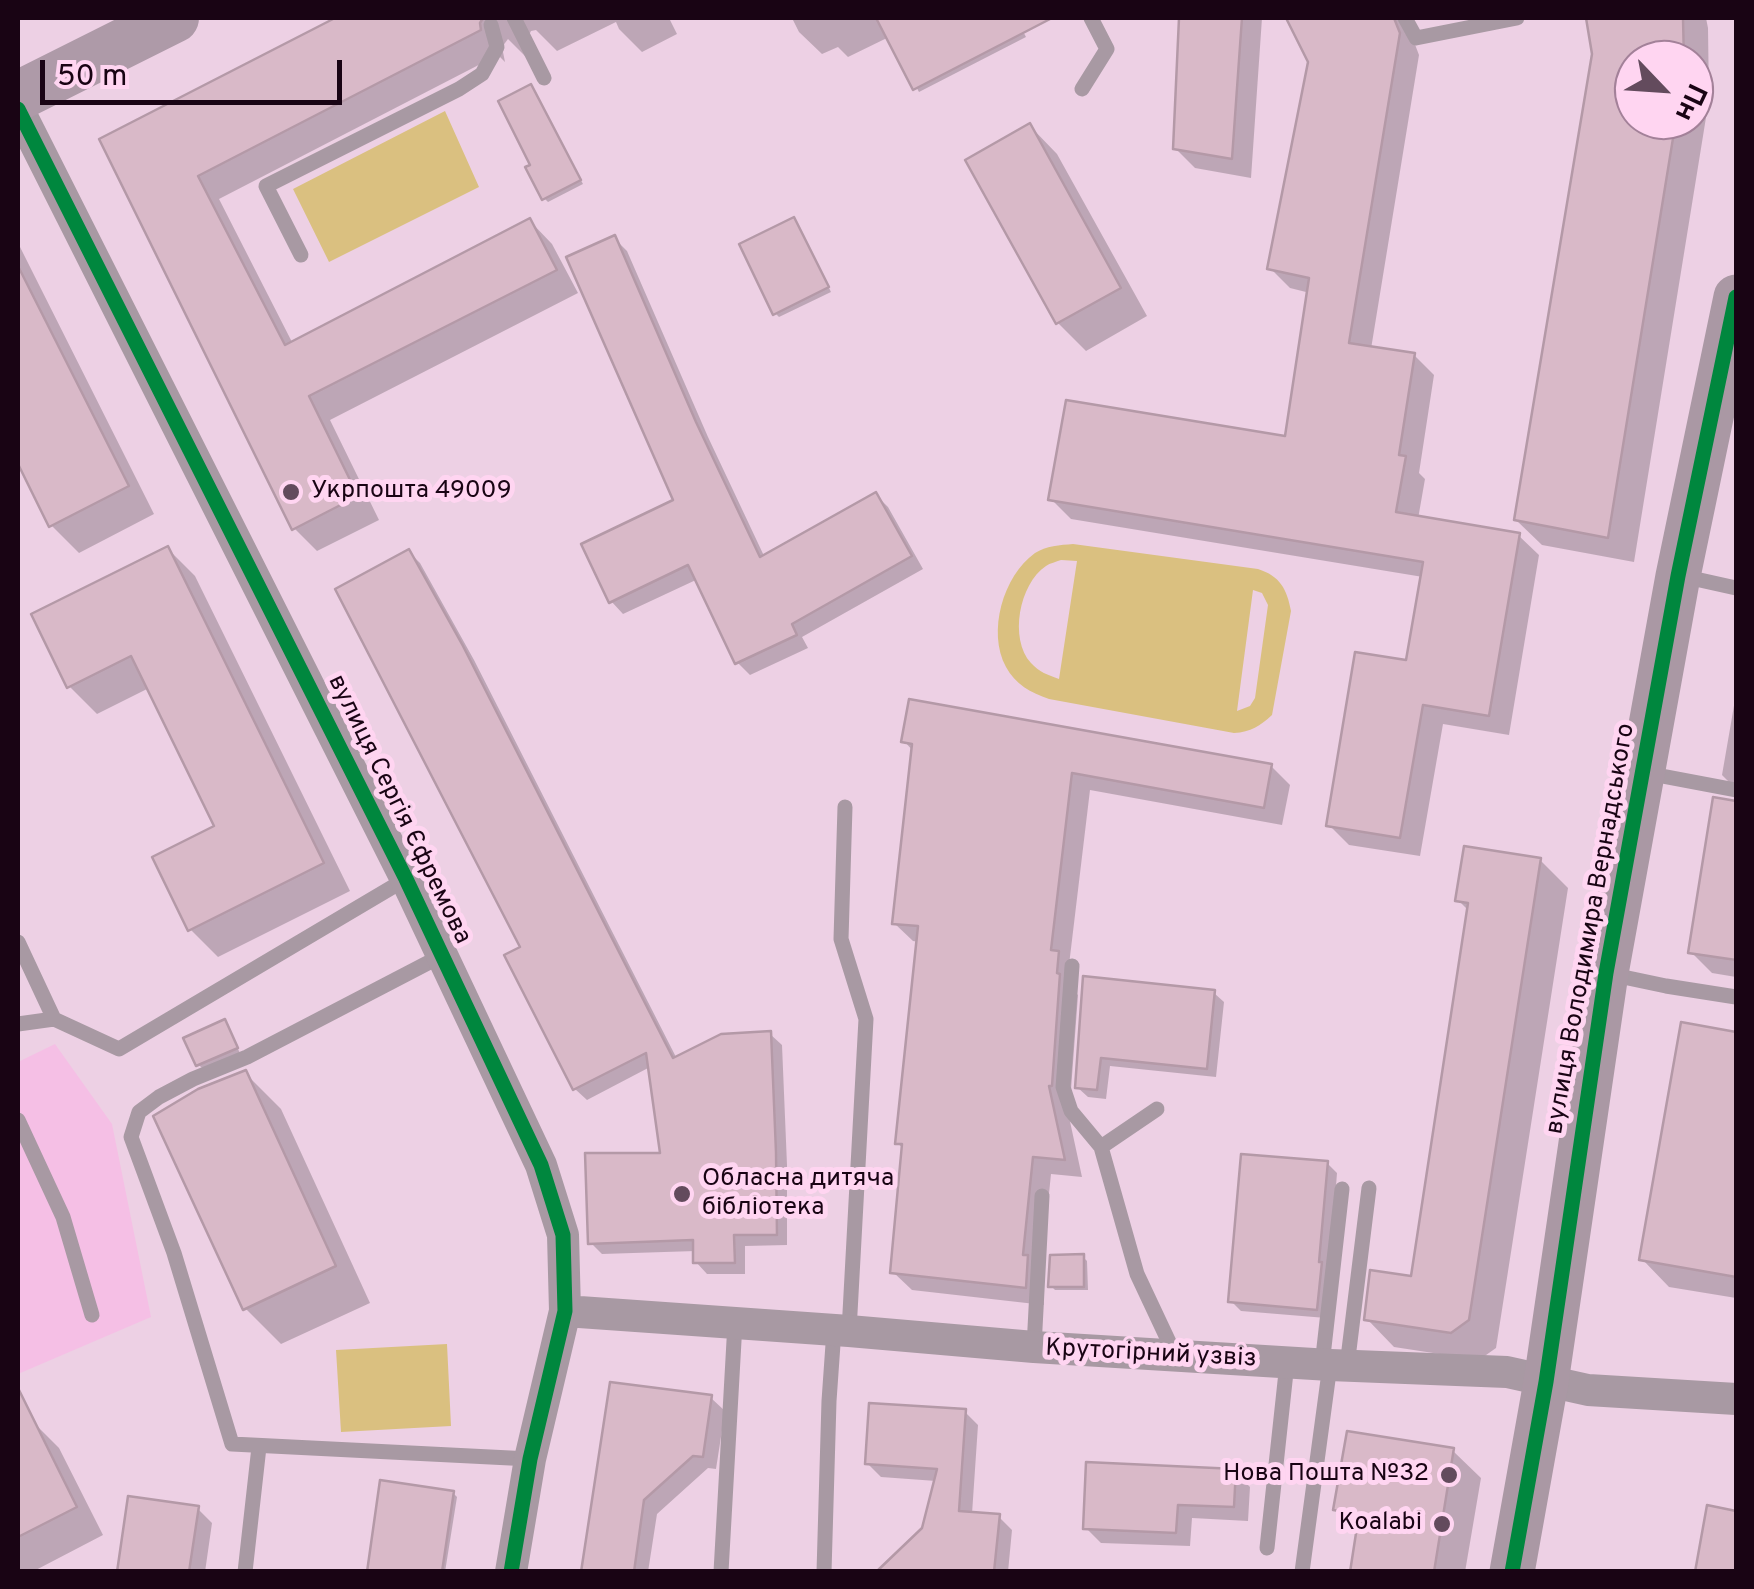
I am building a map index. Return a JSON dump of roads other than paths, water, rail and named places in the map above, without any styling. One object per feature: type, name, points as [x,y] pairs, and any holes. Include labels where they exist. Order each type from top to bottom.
[{"type":"main road","points":[[18,96],[174,18]]},
{"type":"street","name":"вулиця Сергія Єфремова","points":[[18,109],[443,955],[554,1200],[564,1235],[565,1311],[530,1458],[511,1572]]},
{"type":"street","name":"вулиця Володимира Вернадського","points":[[1512,1572],[1546,1382],[1606,973],[1678,576],[1736,297]]},
{"type":"street","name":"Крутогірний узвіз","points":[[565,1311],[1034,1348],[1508,1372],[1588,1390],[1736,1399]]},
{"type":"lane","points":[[514,18],[544,78]]},
{"type":"lane","points":[[1082,89],[1108,49],[1091,18]]},
{"type":"lane","points":[[1405,18],[1416,38],[1517,18]]},
{"type":"lane","points":[[302,255],[266,186],[482,74],[498,47],[491,25]]},
{"type":"lane","points":[[1678,576],[1736,588]]},
{"type":"lane","points":[[1642,773],[1736,790]]},
{"type":"lane","points":[[824,1572],[829,1401],[842,1330],[866,1019],[841,939],[845,807]]},
{"type":"lane","points":[[18,1024],[54,1020],[119,1049],[406,880]]},
{"type":"lane","points":[[18,942],[54,1020]]},
{"type":"lane","points":[[443,955],[247,1058],[159,1097],[140,1112],[131,1137],[174,1253],[232,1444],[530,1458]]},
{"type":"lane","points":[[1072,966],[1063,1087],[1072,1111],[1101,1147],[1137,1274],[1176,1357]]},
{"type":"lane","points":[[1606,973],[1736,997]]},
{"type":"lane","points":[[1101,1147],[1158,1110]]},
{"type":"lane","points":[[18,1120],[63,1217],[92,1315]]},
{"type":"lane","points":[[1302,1572],[1333,1365],[1369,1188]]},
{"type":"lane","points":[[1333,1365],[1342,1189]]},
{"type":"lane","points":[[1034,1348],[1042,1196]]},
{"type":"lane","points":[[720,1572],[735,1323]]},
{"type":"lane","points":[[1268,1548],[1288,1363]]},
{"type":"lane","points":[[245,1572],[259,1446]]},
{"type":"place","name":"Укрпошта 49009","points":[[291,492]]},
{"type":"place","name":"Обласна дитяча бібліотека","points":[[682,1194]]},
{"type":"place","name":"Нова Пошта №32","points":[[1449,1475]]},
{"type":"place","name":"Koalabi","points":[[1442,1524]]}]
